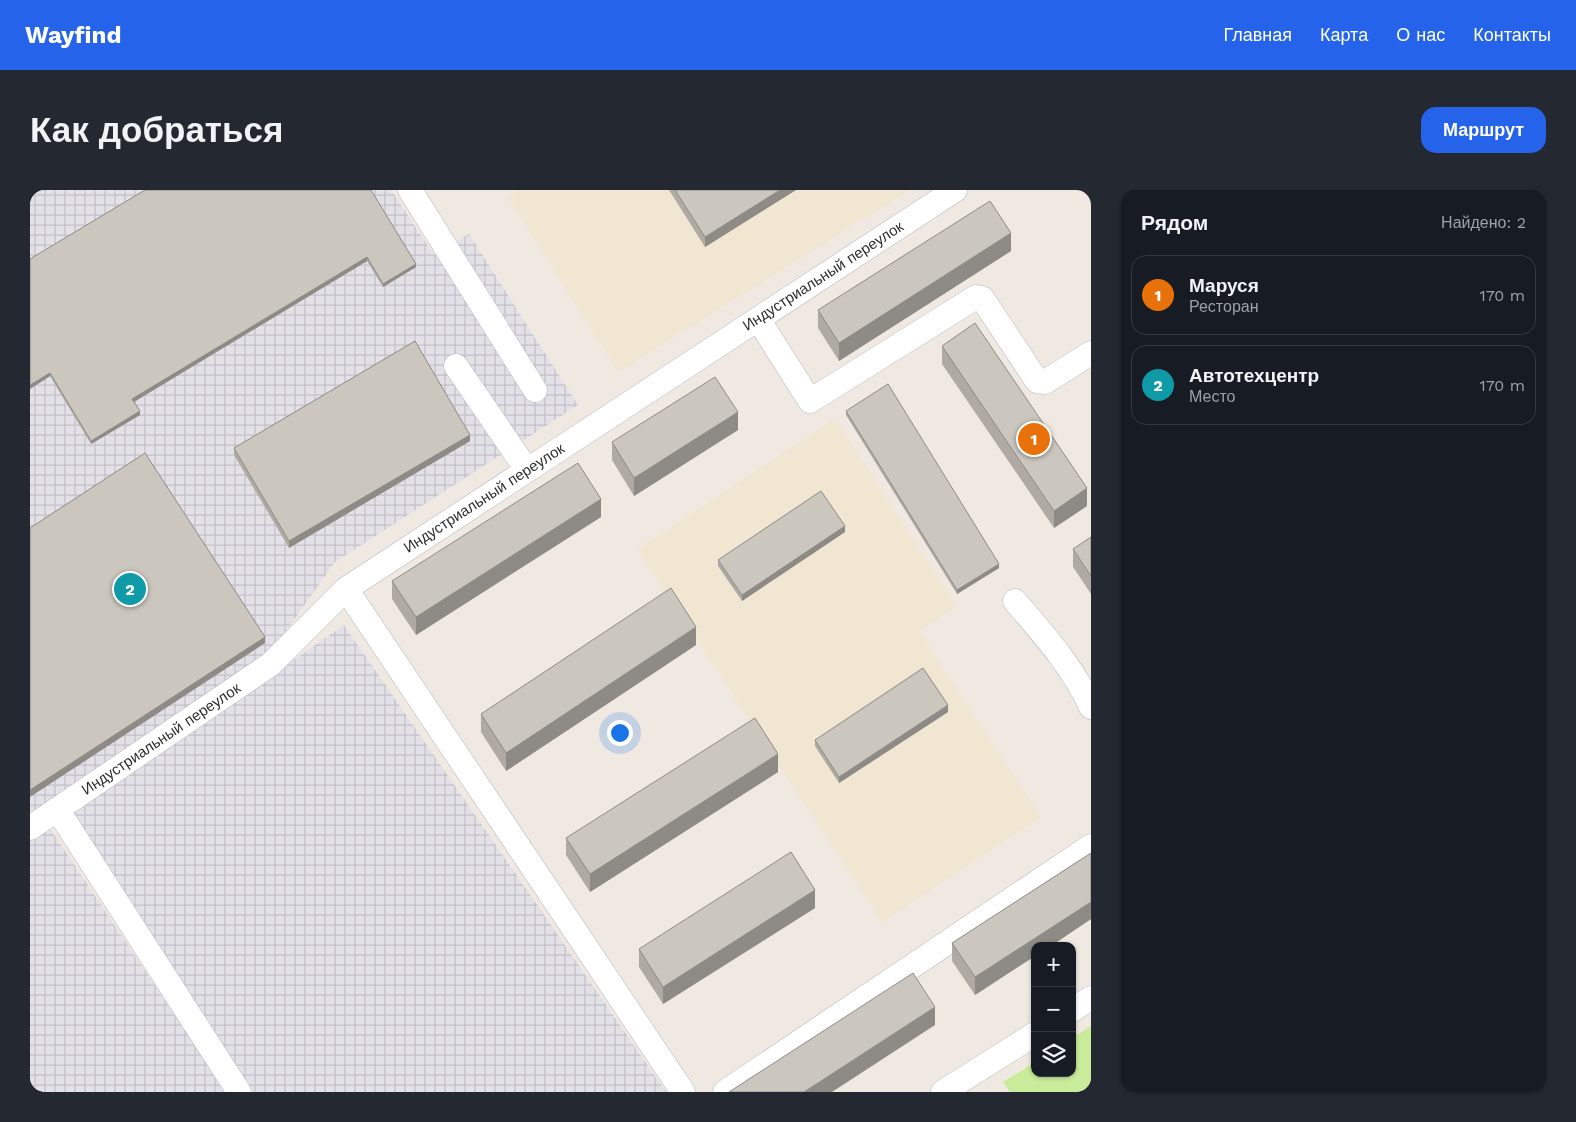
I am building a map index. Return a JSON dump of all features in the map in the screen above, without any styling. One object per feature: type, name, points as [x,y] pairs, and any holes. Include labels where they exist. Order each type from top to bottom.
[{"type":"street","points":[[410,190],[535,390]]},
{"type":"street","name":"Индустриальный переулок","points":[[30,828],[271,664],[346,589],[955,190]]},
{"type":"street","points":[[758,319],[810,401],[976,297],[982,298],[1037,381],[1045,382],[1091,353]]},
{"type":"street","points":[[456,366],[527,470]]},
{"type":"street","points":[[346,589],[683,1092]]},
{"type":"street","points":[[1016,601],[1058,651],[1079,682],[1091,708]]},
{"type":"street","points":[[57,809],[239,1092]]},
{"type":"street","points":[[725,1092],[1091,846]]},
{"type":"street","points":[[1076,1007],[1091,998]]},
{"type":"street","points":[[943,1092],[1031,1037]]},
{"type":"shaded area","points":[[30,190],[391,190],[434,255],[469,234],[578,405],[335,562],[275,647],[30,814]]},
{"type":"shaded area","points":[[519,190],[910,190],[618,372],[508,197]]},
{"type":"shaded area","points":[[835,419],[957,606],[919,631],[1041,817],[882,922],[637,549]]},
{"type":"shaded area","points":[[344,625],[666,1092],[236,1092],[59,823]]},
{"type":"shaded area","points":[[49,827],[226,1092],[30,1092],[30,840]]},
{"type":"green space","points":[[1091,1026],[1091,1092],[1010,1092],[1003,1082],[1031,1064],[1031,1077],[1076,1077],[1076,1035]]},
{"type":"building","points":[[145,190],[371,190],[416,264],[383,284],[367,257],[132,399],[140,411],[91,441],[50,373],[30,385],[30,259]]},
{"type":"building","points":[[675,190],[780,190],[705,237]]},
{"type":"building","points":[[990,201],[1011,233],[839,343],[818,310]]},
{"type":"building","points":[[975,323],[1087,488],[1054,511],[942,346]]},
{"type":"building","points":[[415,341],[470,435],[289,541],[234,448]]},
{"type":"building","points":[[715,377],[738,412],[634,478],[612,442]]},
{"type":"building","points":[[888,384],[999,564],[957,590],[846,411]]},
{"type":"building","points":[[145,453],[265,637],[30,790],[30,528]]},
{"type":"building","points":[[578,463],[601,499],[416,617],[392,581]]},
{"type":"building","points":[[821,491],[845,526],[742,595],[718,560]]},
{"type":"building","points":[[1091,537],[1091,576],[1073,549]]},
{"type":"building","points":[[671,588],[696,627],[506,753],[481,714]]},
{"type":"building","points":[[923,668],[948,705],[839,777],[815,740]]},
{"type":"building","points":[[755,718],[778,754],[590,874],[566,838]]},
{"type":"building","points":[[791,852],[815,890],[663,987],[639,949]]},
{"type":"building","points":[[1091,853],[1091,902],[975,977],[952,943]]},
{"type":"building","points":[[913,973],[935,1007],[804,1092],[729,1092]]},
{"type":"place","name":"Маруся","points":[[1034,439]]},
{"type":"place","name":"Автотехцентр","points":[[130,589]]}]
